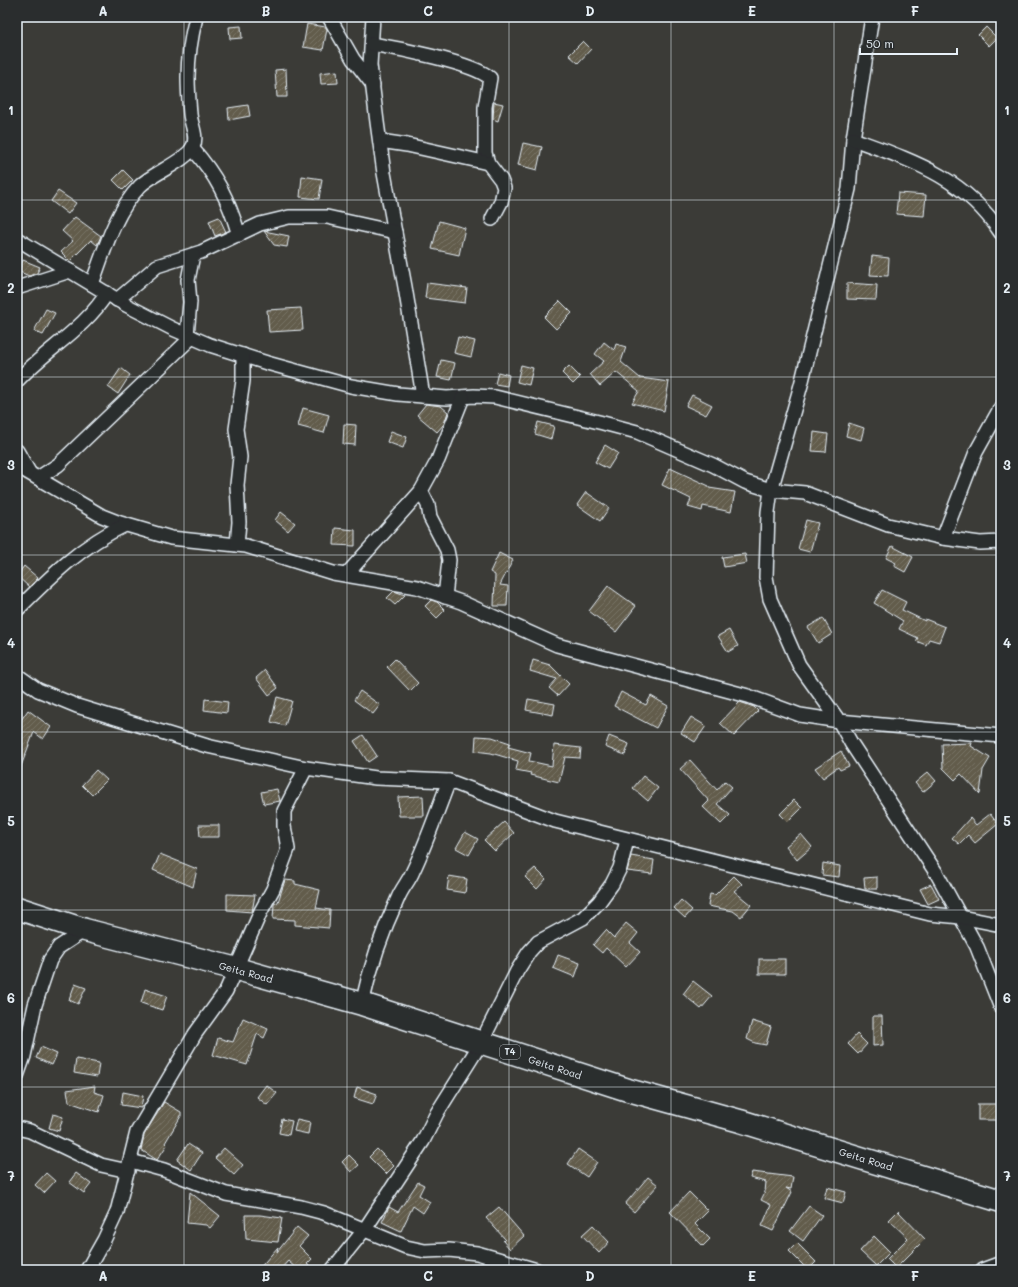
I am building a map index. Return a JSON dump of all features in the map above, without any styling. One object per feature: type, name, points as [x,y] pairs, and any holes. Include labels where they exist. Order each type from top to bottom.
[{"type":"highway","name":"Geita Road","points":[[17,908],[85,930],[237,969],[362,1004],[628,1090],[740,1121],[1001,1201]]},
{"type":"street","points":[[92,284],[109,238],[130,197],[150,178],[187,155],[192,148],[195,137],[190,115],[188,78],[189,54],[196,17]]},
{"type":"street","points":[[329,17],[353,59],[373,85]]},
{"type":"street","points":[[373,17],[370,65],[380,141],[423,396]]},
{"type":"street","points":[[872,17],[853,139],[849,189],[802,385],[771,490],[768,512],[766,576],[770,599],[799,665],[839,721],[851,743],[937,874],[977,947],[1001,1008]]},
{"type":"street","points":[[372,44],[462,65],[478,70],[490,78],[485,107],[484,141],[488,163],[501,180],[504,188],[501,202],[492,219]]},
{"type":"street","points":[[853,139],[935,171],[964,191],[992,219],[1001,233]]},
{"type":"street","points":[[380,141],[407,145],[488,163]]},
{"type":"street","points":[[192,148],[210,167],[223,190],[239,235]]},
{"type":"street","points":[[17,381],[40,358],[112,297],[157,266],[193,255],[260,224],[289,217],[327,217],[395,232]]},
{"type":"street","points":[[17,239],[112,297],[189,336],[243,355],[351,386],[398,394],[447,398],[495,397],[637,432],[713,465],[745,482],[771,490],[805,493],[888,525],[943,538],[980,543],[1001,542]]},
{"type":"street","points":[[34,476],[58,465],[189,336],[190,302],[188,280],[193,255]]},
{"type":"street","points":[[17,288],[70,271]]},
{"type":"street","points":[[237,545],[239,522],[237,485],[240,457],[236,429],[242,381],[243,355]]},
{"type":"street","points":[[346,575],[421,491],[438,460],[463,397]]},
{"type":"street","points":[[943,538],[976,452],[1001,407]]},
{"type":"street","points":[[17,451],[34,476]]},
{"type":"street","points":[[17,466],[102,516],[125,525],[171,538],[246,546],[346,575],[417,587],[445,597],[557,645],[748,696],[800,715],[839,721],[1001,736]]},
{"type":"street","points":[[421,491],[428,505],[430,517],[447,550],[449,560],[445,597]]},
{"type":"street","points":[[17,610],[61,566],[108,533],[125,525]]},
{"type":"street","points":[[17,675],[38,690],[76,706],[207,746],[306,768],[376,778],[449,781],[555,821],[627,840],[918,911],[961,917],[1001,925]]},
{"type":"street","points":[[86,1270],[104,1240],[118,1212],[137,1132],[195,1034],[226,990],[237,969],[261,911],[282,870],[288,850],[284,826],[284,811],[306,768]]},
{"type":"street","points":[[362,1004],[368,976],[388,918],[399,895],[412,874],[426,844],[449,781]]},
{"type":"street","points":[[332,1270],[365,1229],[419,1146],[436,1113],[481,1043],[517,971],[529,952],[538,942],[583,918],[598,902],[612,884],[620,868],[627,840]]},
{"type":"street","points":[[17,1076],[24,1056],[35,1005],[50,960],[59,947],[85,930]]},
{"type":"street","points":[[17,1128],[30,1131],[101,1165],[129,1166],[164,1170],[226,1194],[301,1206],[324,1213],[365,1229],[406,1248],[425,1251],[448,1250],[477,1253],[502,1265],[537,1270]]},
{"type":"street","points":[[982,1270],[1001,1263]]},
{"type":"building","points":[[307,24],[326,27],[327,29],[323,50],[303,47]]},
{"type":"building","points":[[241,26],[242,38],[230,39],[229,27]]},
{"type":"building","points":[[986,27],[997,38],[989,46],[978,35]]},
{"type":"building","points":[[583,41],[591,49],[578,63],[569,55]]},
{"type":"building","points":[[286,69],[287,97],[277,97],[275,70]]},
{"type":"building","points":[[337,71],[338,83],[321,84],[320,73]]},
{"type":"building","points":[[494,102],[503,104],[498,121],[493,119]]},
{"type":"building","points":[[248,105],[250,116],[229,120],[228,108]]},
{"type":"building","points":[[523,143],[542,147],[537,170],[518,165]]},
{"type":"building","points":[[123,170],[133,180],[123,190],[113,180]]},
{"type":"building","points":[[302,176],[322,179],[319,199],[300,197]]},
{"type":"building","points":[[58,191],[76,203],[68,214],[51,201]]},
{"type":"building","points":[[898,193],[926,195],[924,216],[896,214]]},
{"type":"building","points":[[75,217],[101,236],[97,245],[91,240],[70,261],[61,252],[73,241],[62,231]]},
{"type":"building","points":[[219,217],[226,232],[215,236],[209,221]]},
{"type":"building","points":[[439,221],[465,228],[459,255],[432,249]]},
{"type":"building","points":[[264,231],[289,236],[287,247],[274,245]]},
{"type":"building","points":[[872,256],[889,258],[888,276],[870,275]]},
{"type":"building","points":[[23,260],[40,267],[37,273],[29,276],[18,271]]},
{"type":"building","points":[[427,283],[467,288],[465,303],[425,298]]},
{"type":"building","points":[[847,283],[877,285],[876,300],[847,299]]},
{"type":"building","points":[[560,301],[572,313],[556,329],[544,317]]},
{"type":"building","points":[[301,308],[303,330],[269,332],[267,310]]},
{"type":"building","points":[[46,309],[55,313],[43,335],[34,331]]},
{"type":"building","points":[[458,337],[475,341],[471,357],[454,353]]},
{"type":"building","points":[[604,342],[614,350],[616,344],[626,347],[621,362],[640,378],[669,382],[664,411],[632,403],[639,391],[616,372],[600,386],[590,374],[604,361],[595,354]]},
{"type":"building","points":[[441,360],[455,363],[451,380],[437,377]]},
{"type":"building","points":[[521,365],[533,368],[529,385],[517,382]]},
{"type":"building","points":[[569,366],[580,377],[573,384],[562,373]]},
{"type":"building","points":[[121,368],[130,375],[118,394],[108,387]]},
{"type":"building","points":[[498,372],[509,375],[507,386],[495,384]]},
{"type":"building","points":[[692,395],[712,405],[706,415],[686,406]]},
{"type":"building","points":[[426,404],[441,406],[448,412],[444,424],[437,432],[417,415]]},
{"type":"building","points":[[303,408],[329,415],[324,433],[298,426]]},
{"type":"building","points":[[538,422],[554,426],[551,439],[535,434]]},
{"type":"building","points":[[849,423],[864,428],[861,440],[846,436]]},
{"type":"building","points":[[344,424],[356,425],[355,445],[343,444]]},
{"type":"building","points":[[391,431],[407,437],[403,448],[387,442]]},
{"type":"building","points":[[814,432],[828,434],[826,452],[812,451]]},
{"type":"building","points":[[605,445],[618,453],[608,469],[595,462]]},
{"type":"building","points":[[670,468],[709,486],[709,488],[735,492],[731,512],[703,506],[702,511],[688,507],[691,499],[662,485]]},
{"type":"building","points":[[586,492],[609,508],[600,521],[577,505]]},
{"type":"building","points":[[281,512],[295,523],[288,531],[275,520]]},
{"type":"building","points":[[806,520],[818,523],[810,552],[798,549]]},
{"type":"building","points":[[335,528],[355,530],[355,546],[334,545]]},
{"type":"building","points":[[892,546],[913,557],[905,572],[894,566],[896,563],[886,558]]},
{"type":"building","points":[[499,553],[513,560],[500,585],[508,586],[507,606],[494,606],[495,575],[490,572]]},
{"type":"building","points":[[745,554],[747,563],[724,567],[722,557]]},
{"type":"building","points":[[24,566],[38,578],[29,587],[17,576]]},
{"type":"building","points":[[608,586],[636,606],[616,632],[589,611]]},
{"type":"building","points":[[882,590],[906,602],[902,610],[925,621],[925,619],[945,627],[939,642],[929,639],[926,645],[916,641],[918,638],[899,629],[903,621],[874,603]]},
{"type":"building","points":[[394,591],[405,595],[395,605],[387,598]]},
{"type":"building","points":[[431,600],[437,602],[445,610],[437,618],[425,606]]},
{"type":"building","points":[[823,618],[832,634],[818,643],[808,627]]},
{"type":"building","points":[[729,630],[738,646],[728,652],[718,636]]},
{"type":"building","points":[[395,659],[418,683],[410,691],[387,667]]},
{"type":"building","points":[[533,660],[550,665],[569,684],[558,696],[549,688],[557,679],[530,671]]},
{"type":"building","points":[[265,670],[278,688],[269,695],[256,678]]},
{"type":"building","points":[[360,691],[380,705],[373,714],[354,700]]},
{"type":"building","points":[[621,692],[646,705],[651,696],[668,706],[656,728],[614,706]]},
{"type":"building","points":[[277,697],[292,701],[285,726],[271,722]]},
{"type":"building","points":[[205,699],[228,702],[227,713],[204,710]]},
{"type":"building","points":[[528,699],[555,704],[553,715],[526,710]]},
{"type":"building","points":[[740,702],[754,707],[758,711],[734,736],[720,723]]},
{"type":"building","points":[[28,710],[51,727],[43,739],[34,732],[18,774],[17,726]]},
{"type":"building","points":[[691,717],[706,726],[695,742],[681,733]]},
{"type":"building","points":[[363,735],[377,756],[368,762],[354,741]]},
{"type":"building","points":[[476,736],[492,737],[510,743],[508,747],[531,753],[529,761],[552,766],[554,745],[581,748],[580,758],[565,757],[559,782],[516,770],[518,761],[491,753],[475,751]]},
{"type":"building","points":[[609,736],[629,744],[625,755],[605,747]]},
{"type":"building","points":[[972,743],[971,746],[990,758],[983,770],[980,794],[961,774],[955,780],[943,768],[942,744]]},
{"type":"building","points":[[841,751],[849,766],[840,770],[838,767],[823,778],[815,768]]},
{"type":"building","points":[[690,760],[717,790],[725,781],[732,787],[717,804],[730,815],[721,824],[703,807],[709,801],[680,769]]},
{"type":"building","points":[[96,770],[107,780],[92,795],[82,785]]},
{"type":"building","points":[[928,772],[936,781],[923,792],[915,783]]},
{"type":"building","points":[[643,776],[658,788],[648,801],[633,788]]},
{"type":"building","points":[[277,789],[280,801],[264,804],[261,792]]},
{"type":"building","points":[[423,796],[424,816],[399,816],[398,797]]},
{"type":"building","points":[[794,800],[802,808],[788,822],[780,814]]},
{"type":"building","points":[[990,814],[998,824],[975,843],[968,835],[959,844],[952,838],[970,818],[976,825]]},
{"type":"building","points":[[504,822],[514,833],[495,851],[484,840]]},
{"type":"building","points":[[199,825],[219,825],[219,837],[200,837]]},
{"type":"building","points":[[465,832],[478,839],[469,855],[456,848]]},
{"type":"building","points":[[801,834],[812,847],[797,860],[786,846]]},
{"type":"building","points":[[160,854],[197,869],[193,887],[153,870]]},
{"type":"building","points":[[631,856],[654,860],[652,874],[627,871]]},
{"type":"building","points":[[823,863],[840,866],[839,877],[822,875]]},
{"type":"building","points":[[535,868],[546,879],[537,889],[525,877]]},
{"type":"building","points":[[449,876],[467,879],[465,893],[447,890]]},
{"type":"building","points":[[734,876],[742,884],[734,891],[751,905],[741,917],[733,911],[708,906],[710,894],[715,895]]},
{"type":"building","points":[[877,877],[877,889],[865,889],[864,878]]},
{"type":"building","points":[[285,880],[295,881],[295,884],[320,890],[316,908],[330,910],[329,928],[295,925],[295,920],[273,919],[274,904],[278,902]]},
{"type":"building","points":[[931,884],[939,899],[928,904],[920,889]]},
{"type":"building","points":[[227,894],[255,895],[252,912],[227,910]]},
{"type":"building","points":[[681,900],[692,910],[685,918],[674,908]]},
{"type":"building","points":[[626,923],[638,933],[630,943],[640,952],[626,967],[606,948],[602,953],[593,945],[606,930],[614,938]]},
{"type":"building","points":[[558,955],[580,963],[575,977],[553,968]]},
{"type":"building","points":[[759,959],[785,959],[785,974],[759,974]]},
{"type":"building","points":[[693,981],[712,996],[701,1009],[683,994]]},
{"type":"building","points":[[75,984],[86,988],[78,1004],[69,1000]]},
{"type":"building","points":[[145,989],[167,996],[162,1010],[141,1003]]},
{"type":"building","points":[[873,1016],[882,1016],[883,1045],[873,1046]]},
{"type":"building","points":[[243,1018],[268,1029],[264,1038],[257,1034],[247,1065],[213,1055],[218,1038],[233,1042]]},
{"type":"building","points":[[752,1021],[771,1027],[766,1045],[755,1043],[747,1039]]},
{"type":"building","points":[[857,1034],[867,1044],[858,1054],[848,1044]]},
{"type":"building","points":[[41,1047],[57,1054],[52,1065],[36,1058]]},
{"type":"building","points":[[76,1059],[99,1063],[97,1077],[74,1073]]},
{"type":"building","points":[[266,1085],[277,1093],[267,1105],[257,1097]]},
{"type":"building","points":[[95,1086],[94,1092],[104,1095],[99,1112],[69,1102],[67,1090]]},
{"type":"building","points":[[357,1087],[377,1094],[373,1104],[354,1098]]},
{"type":"building","points":[[123,1092],[143,1096],[141,1108],[121,1105]]},
{"type":"building","points":[[164,1102],[181,1112],[181,1116],[165,1143],[167,1145],[157,1160],[141,1150],[144,1135]]},
{"type":"building","points":[[978,1104],[1001,1104],[1001,1120],[978,1120]]},
{"type":"building","points":[[53,1114],[63,1117],[59,1131],[49,1128]]},
{"type":"building","points":[[282,1119],[292,1121],[289,1135],[279,1133]]},
{"type":"building","points":[[297,1119],[310,1122],[308,1134],[294,1131]]},
{"type":"building","points":[[188,1144],[202,1153],[191,1170],[177,1160]]},
{"type":"building","points":[[224,1148],[243,1165],[234,1175],[215,1158]]},
{"type":"building","points":[[377,1149],[394,1166],[386,1174],[369,1157]]},
{"type":"building","points":[[578,1149],[597,1162],[587,1177],[568,1164]]},
{"type":"building","points":[[349,1155],[359,1165],[351,1172],[342,1162]]},
{"type":"building","points":[[752,1172],[793,1177],[791,1189],[786,1188],[792,1192],[773,1231],[762,1226],[771,1205],[761,1200],[765,1192],[766,1182],[750,1178]]},
{"type":"building","points":[[46,1173],[55,1181],[44,1193],[35,1185]]},
{"type":"building","points":[[76,1173],[91,1184],[84,1193],[69,1182]]},
{"type":"building","points":[[648,1177],[658,1185],[634,1212],[625,1204]]},
{"type":"building","points":[[418,1182],[424,1185],[419,1195],[430,1202],[423,1213],[413,1206],[401,1231],[382,1222],[389,1207],[398,1212]]},
{"type":"building","points":[[827,1187],[846,1192],[843,1203],[824,1198]]},
{"type":"building","points":[[190,1192],[220,1216],[210,1228],[206,1225],[187,1223]]},
{"type":"building","points":[[689,1192],[708,1211],[695,1224],[710,1239],[703,1246],[670,1212]]},
{"type":"building","points":[[809,1206],[822,1215],[803,1241],[790,1231]]},
{"type":"building","points":[[499,1207],[524,1236],[510,1249],[503,1241],[505,1239],[486,1218]]},
{"type":"building","points":[[898,1211],[925,1239],[896,1268],[887,1259],[908,1238],[889,1220]]},
{"type":"building","points":[[245,1215],[260,1215],[282,1218],[278,1242],[246,1239]]},
{"type":"building","points":[[593,1225],[609,1242],[599,1253],[582,1235]]},
{"type":"building","points":[[297,1227],[308,1236],[299,1246],[312,1259],[307,1264],[314,1270],[298,1270],[288,1261],[280,1270],[258,1270],[278,1247],[277,1252]]},
{"type":"building","points":[[874,1236],[890,1252],[876,1266],[860,1251]]},
{"type":"building","points":[[797,1243],[816,1262],[808,1270],[789,1251]]}]
